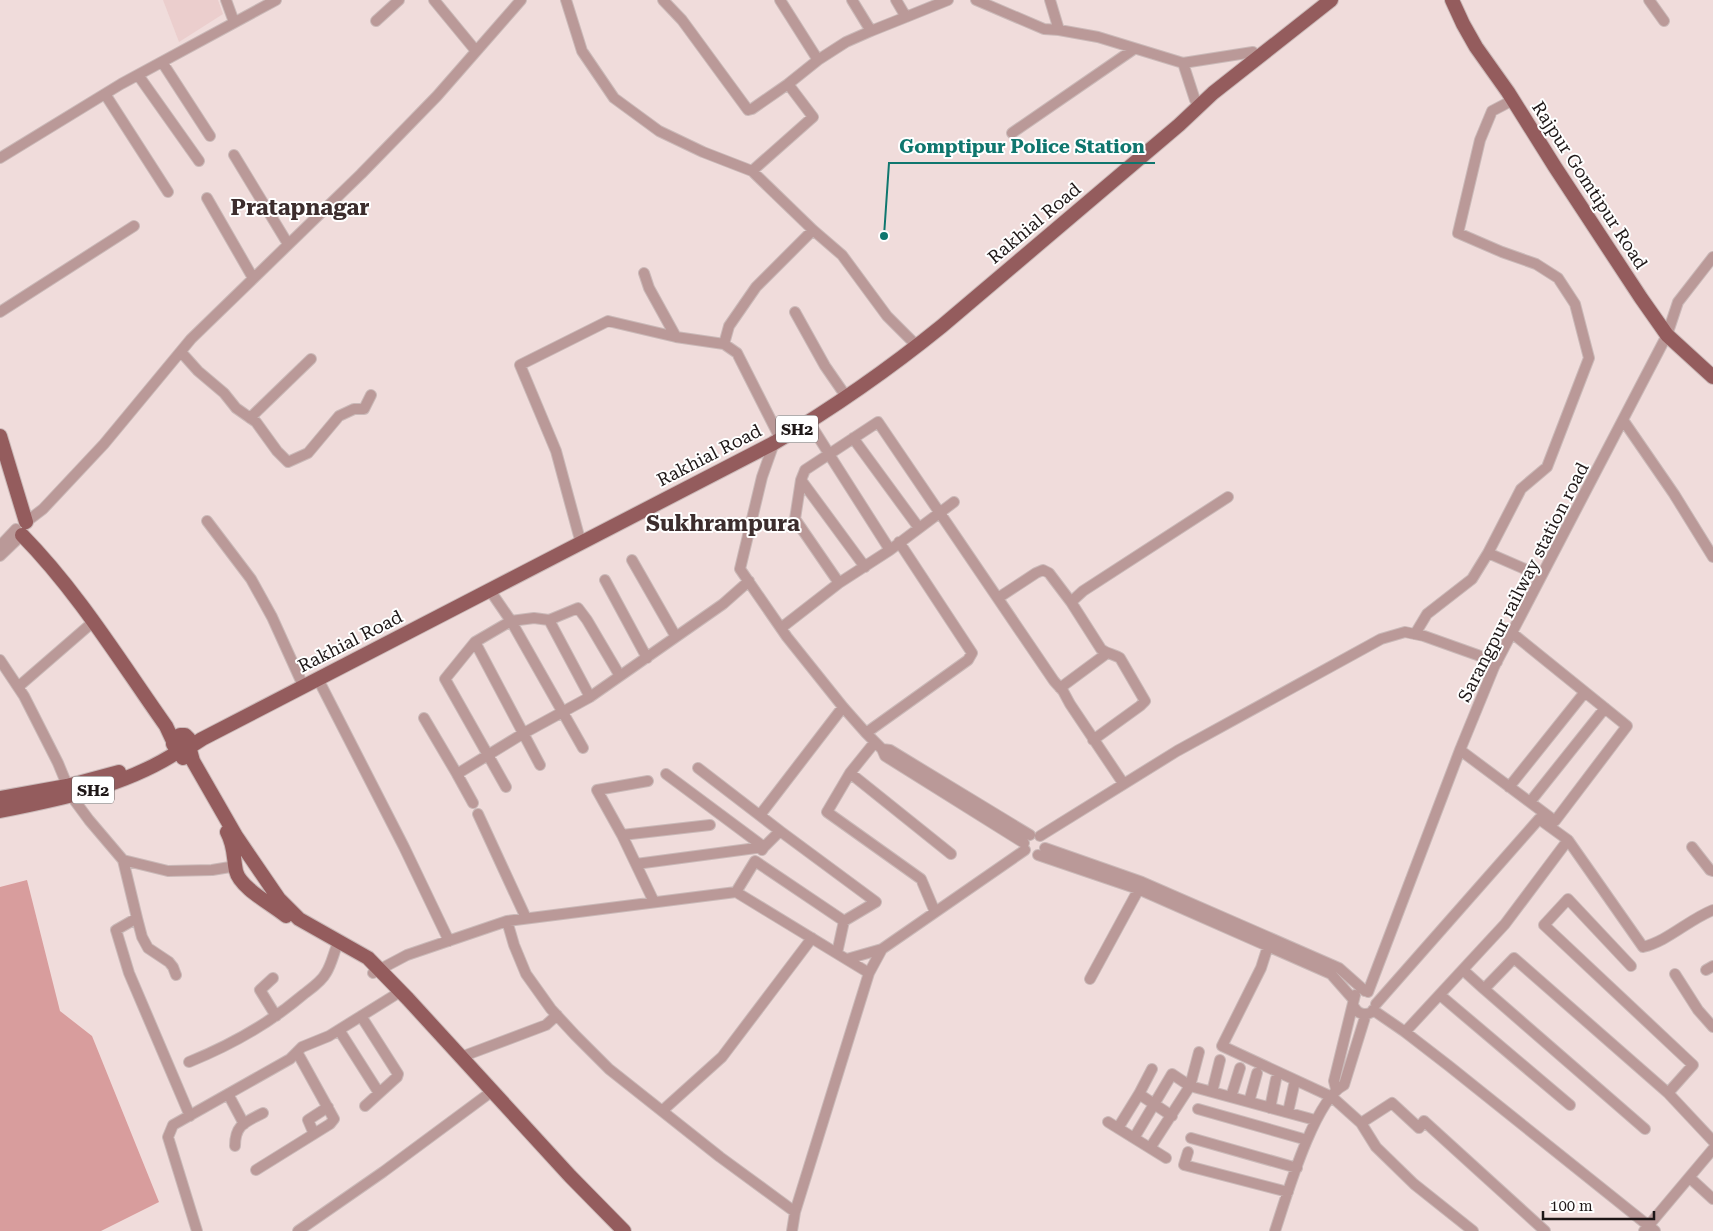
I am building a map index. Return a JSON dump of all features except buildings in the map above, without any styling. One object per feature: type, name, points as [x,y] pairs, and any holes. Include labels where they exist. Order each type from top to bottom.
[{"type":"main road","name":"Rakhial Road","points":[[0,812],[70,791],[121,780],[165,760],[181,742],[318,679],[775,438],[915,344],[1174,121],[1212,82],[1322,0]]},
{"type":"main road","name":"Rakhial Road","points":[[181,742],[579,536],[809,422],[915,344],[1178,126],[1213,93],[1331,0]]},
{"type":"main road","name":"Rajpur Gomtipur Road","points":[[1452,0],[1476,47],[1513,100],[1555,167],[1667,335],[1713,377]]},
{"type":"main road","points":[[0,436],[24,528],[74,586],[171,724],[229,836],[235,854],[236,871],[241,881],[276,903],[298,922],[336,948],[376,972],[461,1057],[570,1176],[624,1231]]},
{"type":"main road","points":[[0,455],[24,528],[70,589],[166,726],[181,742],[276,903]]},
{"type":"main road","name":"Rakhial Road","points":[[0,798],[70,791]]},
{"type":"main road","points":[[236,866],[247,861],[256,867]]},
{"type":"main road","points":[[298,922],[368,958],[376,972],[394,995],[565,1180],[615,1231]]},
{"type":"street","points":[[226,0],[234,22]]},
{"type":"street","points":[[0,158],[138,75],[276,0]]},
{"type":"street","points":[[376,21],[399,0]]},
{"type":"street","points":[[434,0],[476,51]]},
{"type":"street","points":[[0,556],[104,444],[191,340],[361,174],[430,103],[522,0]]},
{"type":"street","points":[[566,0],[582,51],[614,98],[659,131],[752,172],[842,255],[887,316],[915,344]]},
{"type":"street","points":[[663,0],[682,20],[748,110],[846,42],[948,0]]},
{"type":"street","points":[[780,0],[818,60]]},
{"type":"street","points":[[852,0],[871,31]]},
{"type":"street","points":[[896,0],[906,17]]},
{"type":"street","points":[[976,0],[1044,29],[1060,30],[1098,38],[1183,64],[1253,52]]},
{"type":"street","points":[[1050,0],[1060,30]]},
{"type":"street","points":[[1649,0],[1664,21]]},
{"type":"street","points":[[1012,133],[1134,48]]},
{"type":"street","points":[[162,62],[210,136]]},
{"type":"street","points":[[1183,64],[1194,100]]},
{"type":"street","points":[[138,75],[199,161]]},
{"type":"street","points":[[752,172],[812,117],[788,84]]},
{"type":"street","points":[[105,94],[168,192]]},
{"type":"street","points":[[1415,634],[1427,614],[1472,579],[1488,553],[1521,489],[1547,467],[1589,358],[1575,304],[1558,278],[1536,264],[1458,233],[1483,133],[1492,111],[1513,100]]},
{"type":"street","points":[[234,155],[288,244]]},
{"type":"street","points":[[207,198],[253,278]]},
{"type":"street","points":[[0,312],[134,226]]},
{"type":"street","points":[[724,344],[729,326],[756,287],[813,230]]},
{"type":"street","name":"Sarangpur railway station road","points":[[1366,991],[1460,750],[1497,662],[1667,335],[1678,302],[1713,257]]},
{"type":"street","points":[[644,272],[649,288],[676,337]]},
{"type":"street","points":[[795,312],[825,366],[843,392]]},
{"type":"street","points":[[579,536],[556,451],[520,366],[608,321],[676,337],[724,344],[737,353],[775,438],[762,477],[740,569],[781,628],[843,706],[879,746],[885,756],[1030,841],[1044,841],[1041,851]]},
{"type":"street","points":[[181,352],[198,372],[224,393],[236,408],[250,418],[265,433],[277,452],[288,462],[308,453],[339,416],[354,410],[364,409],[371,395]]},
{"type":"street","points":[[250,418],[311,359]]},
{"type":"street","points":[[1623,420],[1674,494],[1713,557]]},
{"type":"street","points":[[809,422],[826,449]]},
{"type":"street","points":[[839,584],[795,519],[801,480],[805,470],[878,422],[1123,783]]},
{"type":"street","points":[[853,438],[919,528]]},
{"type":"street","points":[[832,459],[890,550]]},
{"type":"street","points":[[801,480],[865,567]]},
{"type":"street","points":[[1070,602],[1083,591],[1228,496]]},
{"type":"street","points":[[781,628],[954,502]]},
{"type":"street","points":[[207,521],[251,579],[272,617],[301,681]]},
{"type":"street","points":[[0,546],[24,528]]},
{"type":"street","points":[[866,733],[968,660],[972,653],[899,542]]},
{"type":"street","points":[[1488,553],[1542,576]]},
{"type":"street","points":[[632,560],[676,637]]},
{"type":"street","points":[[998,598],[1043,570],[1049,573],[1070,602],[1100,649],[1106,654],[1116,655],[1120,658],[1145,701],[1094,740]]},
{"type":"street","points":[[605,580],[647,658]]},
{"type":"street","points":[[457,774],[562,711],[590,697],[722,604],[748,581]]},
{"type":"street","points":[[489,590],[511,621],[583,748]]},
{"type":"street","points":[[506,787],[445,679],[475,642],[511,621],[534,618],[549,620],[572,610],[580,610],[620,676]]},
{"type":"street","points":[[549,620],[590,697]]},
{"type":"street","points":[[18,687],[93,622]]},
{"type":"street","points":[[847,960],[882,949],[1030,841],[1123,783],[1177,751],[1381,639],[1405,632],[1497,662]]},
{"type":"street","points":[[1512,633],[1627,726],[1555,821],[1542,816]]},
{"type":"street","points":[[475,642],[540,765]]},
{"type":"street","points":[[1060,688],[1106,654]]},
{"type":"street","points":[[0,660],[24,696],[70,791],[89,820],[123,860],[137,918],[145,942],[151,950],[169,962],[176,975]]},
{"type":"street","points":[[318,679],[396,830],[449,941]]},
{"type":"street","points":[[1509,787],[1585,692]]},
{"type":"street","points":[[760,815],[843,706]]},
{"type":"street","points":[[1530,802],[1605,708]]},
{"type":"street","points":[[424,718],[473,802]]},
{"type":"street","points":[[879,746],[850,773],[827,812],[921,879],[935,912]]},
{"type":"street","points":[[1460,750],[1530,802],[1568,840],[1642,947],[1655,944],[1698,916],[1713,910]]},
{"type":"street","points":[[698,768],[876,902],[844,921],[836,953]]},
{"type":"street","points":[[850,773],[951,854]]},
{"type":"street","points":[[666,774],[764,847]]},
{"type":"street","points":[[648,780],[597,790],[622,835],[654,902]]},
{"type":"street","points":[[478,814],[526,918]]},
{"type":"street","points":[[1140,886],[1331,974],[1359,1013],[1372,1009],[1542,816]]},
{"type":"street","points":[[622,835],[710,825]]},
{"type":"street","points":[[736,892],[764,847],[780,830]]},
{"type":"street","points":[[1405,1032],[1506,924],[1568,840]]},
{"type":"street","points":[[1030,841],[1031,855],[1041,851],[1140,886],[1339,968],[1374,996],[1372,1009],[1344,1085],[1334,1093],[1316,1120],[1307,1140],[1275,1231]]},
{"type":"street","points":[[636,864],[764,847]]},
{"type":"street","points":[[1692,847],[1710,870],[1713,871]]},
{"type":"street","points":[[123,860],[168,872],[212,870],[236,866]]},
{"type":"street","points":[[755,861],[844,921]]},
{"type":"street","points":[[212,870],[230,874],[241,881]]},
{"type":"street","points":[[1090,979],[1140,886]]},
{"type":"street","points":[[376,972],[407,955],[507,921],[736,892],[869,973]]},
{"type":"street","points":[[1631,966],[1568,898],[1544,925],[1693,1065],[1668,1093]]},
{"type":"street","points":[[137,918],[116,930],[129,973],[190,1116]]},
{"type":"street","points":[[507,921],[514,945],[526,974],[557,1015],[609,1068],[752,1182],[796,1212]]},
{"type":"street","points":[[662,1111],[722,1057],[812,938]]},
{"type":"street","points":[[1268,946],[1261,968],[1222,1046],[1334,1093],[1361,1122],[1376,1147],[1414,1184],[1472,1231]]},
{"type":"street","points":[[189,1062],[211,1053],[276,1016],[308,991],[326,973],[336,948]]},
{"type":"street","points":[[792,1231],[796,1212],[869,973],[882,949]]},
{"type":"street","points":[[1484,989],[1514,958],[1668,1093],[1713,1141]]},
{"type":"street","points":[[1463,970],[1645,1129]]},
{"type":"street","points":[[1675,974],[1698,1010],[1713,1027]]},
{"type":"street","points":[[273,978],[260,990],[276,1016]]},
{"type":"street","points":[[1334,1093],[1334,1081],[1353,1003],[1358,993],[1366,991]]},
{"type":"street","points":[[197,1231],[168,1138],[173,1125],[290,1059],[302,1046],[329,1036],[394,995]]},
{"type":"street","points":[[1440,995],[1570,1104]]},
{"type":"street","points":[[1372,1009],[1405,1032],[1649,1229],[1713,1149]]},
{"type":"street","points":[[461,1057],[546,1025],[557,1015]]},
{"type":"street","points":[[361,1016],[398,1074],[365,1106]]},
{"type":"street","points":[[339,1030],[380,1092]]},
{"type":"street","points":[[256,1170],[333,1122],[334,1119],[328,1107],[297,1052]]},
{"type":"street","points":[[1150,1148],[1190,1086],[1199,1052]]},
{"type":"street","points":[[1212,1092],[1220,1060]]},
{"type":"street","points":[[1231,1097],[1240,1068]]},
{"type":"street","points":[[1118,1128],[1152,1069]]},
{"type":"street","points":[[1249,1102],[1257,1073]]},
{"type":"street","points":[[1134,1138],[1172,1074],[1190,1086],[1316,1120]]},
{"type":"street","points":[[1270,1108],[1276,1079]]},
{"type":"street","points":[[1288,1112],[1294,1085]]},
{"type":"street","points":[[228,1094],[244,1124]]},
{"type":"street","points":[[1139,1094],[1172,1116]]},
{"type":"street","points":[[298,1231],[383,1172],[487,1095]]},
{"type":"street","points":[[1361,1122],[1392,1103],[1419,1128],[1424,1121],[1545,1231]]},
{"type":"street","points":[[314,1134],[308,1120],[328,1107]]},
{"type":"street","points":[[1198,1109],[1307,1140]]},
{"type":"street","points":[[235,1146],[237,1130],[263,1113]]},
{"type":"street","points":[[1108,1122],[1166,1158]]},
{"type":"street","points":[[1191,1138],[1297,1168]]},
{"type":"street","points":[[1188,1152],[1184,1165],[1288,1192]]},
{"type":"street","points":[[1690,1178],[1713,1199]]},
{"type":"shaded area","points":[[163,0],[218,0],[223,14],[179,42]]},
{"type":"shaded area","points":[[27,880],[60,1011],[92,1036],[159,1202],[101,1231],[0,1231],[0,887]]},
{"type":"place","name":"Gomptipur Police Station","points":[[884,236]]},
{"type":"district","name":"Pratapnagar","points":[[300,207]]},
{"type":"district","name":"Sukhrampura","points":[[723,523]]}]
